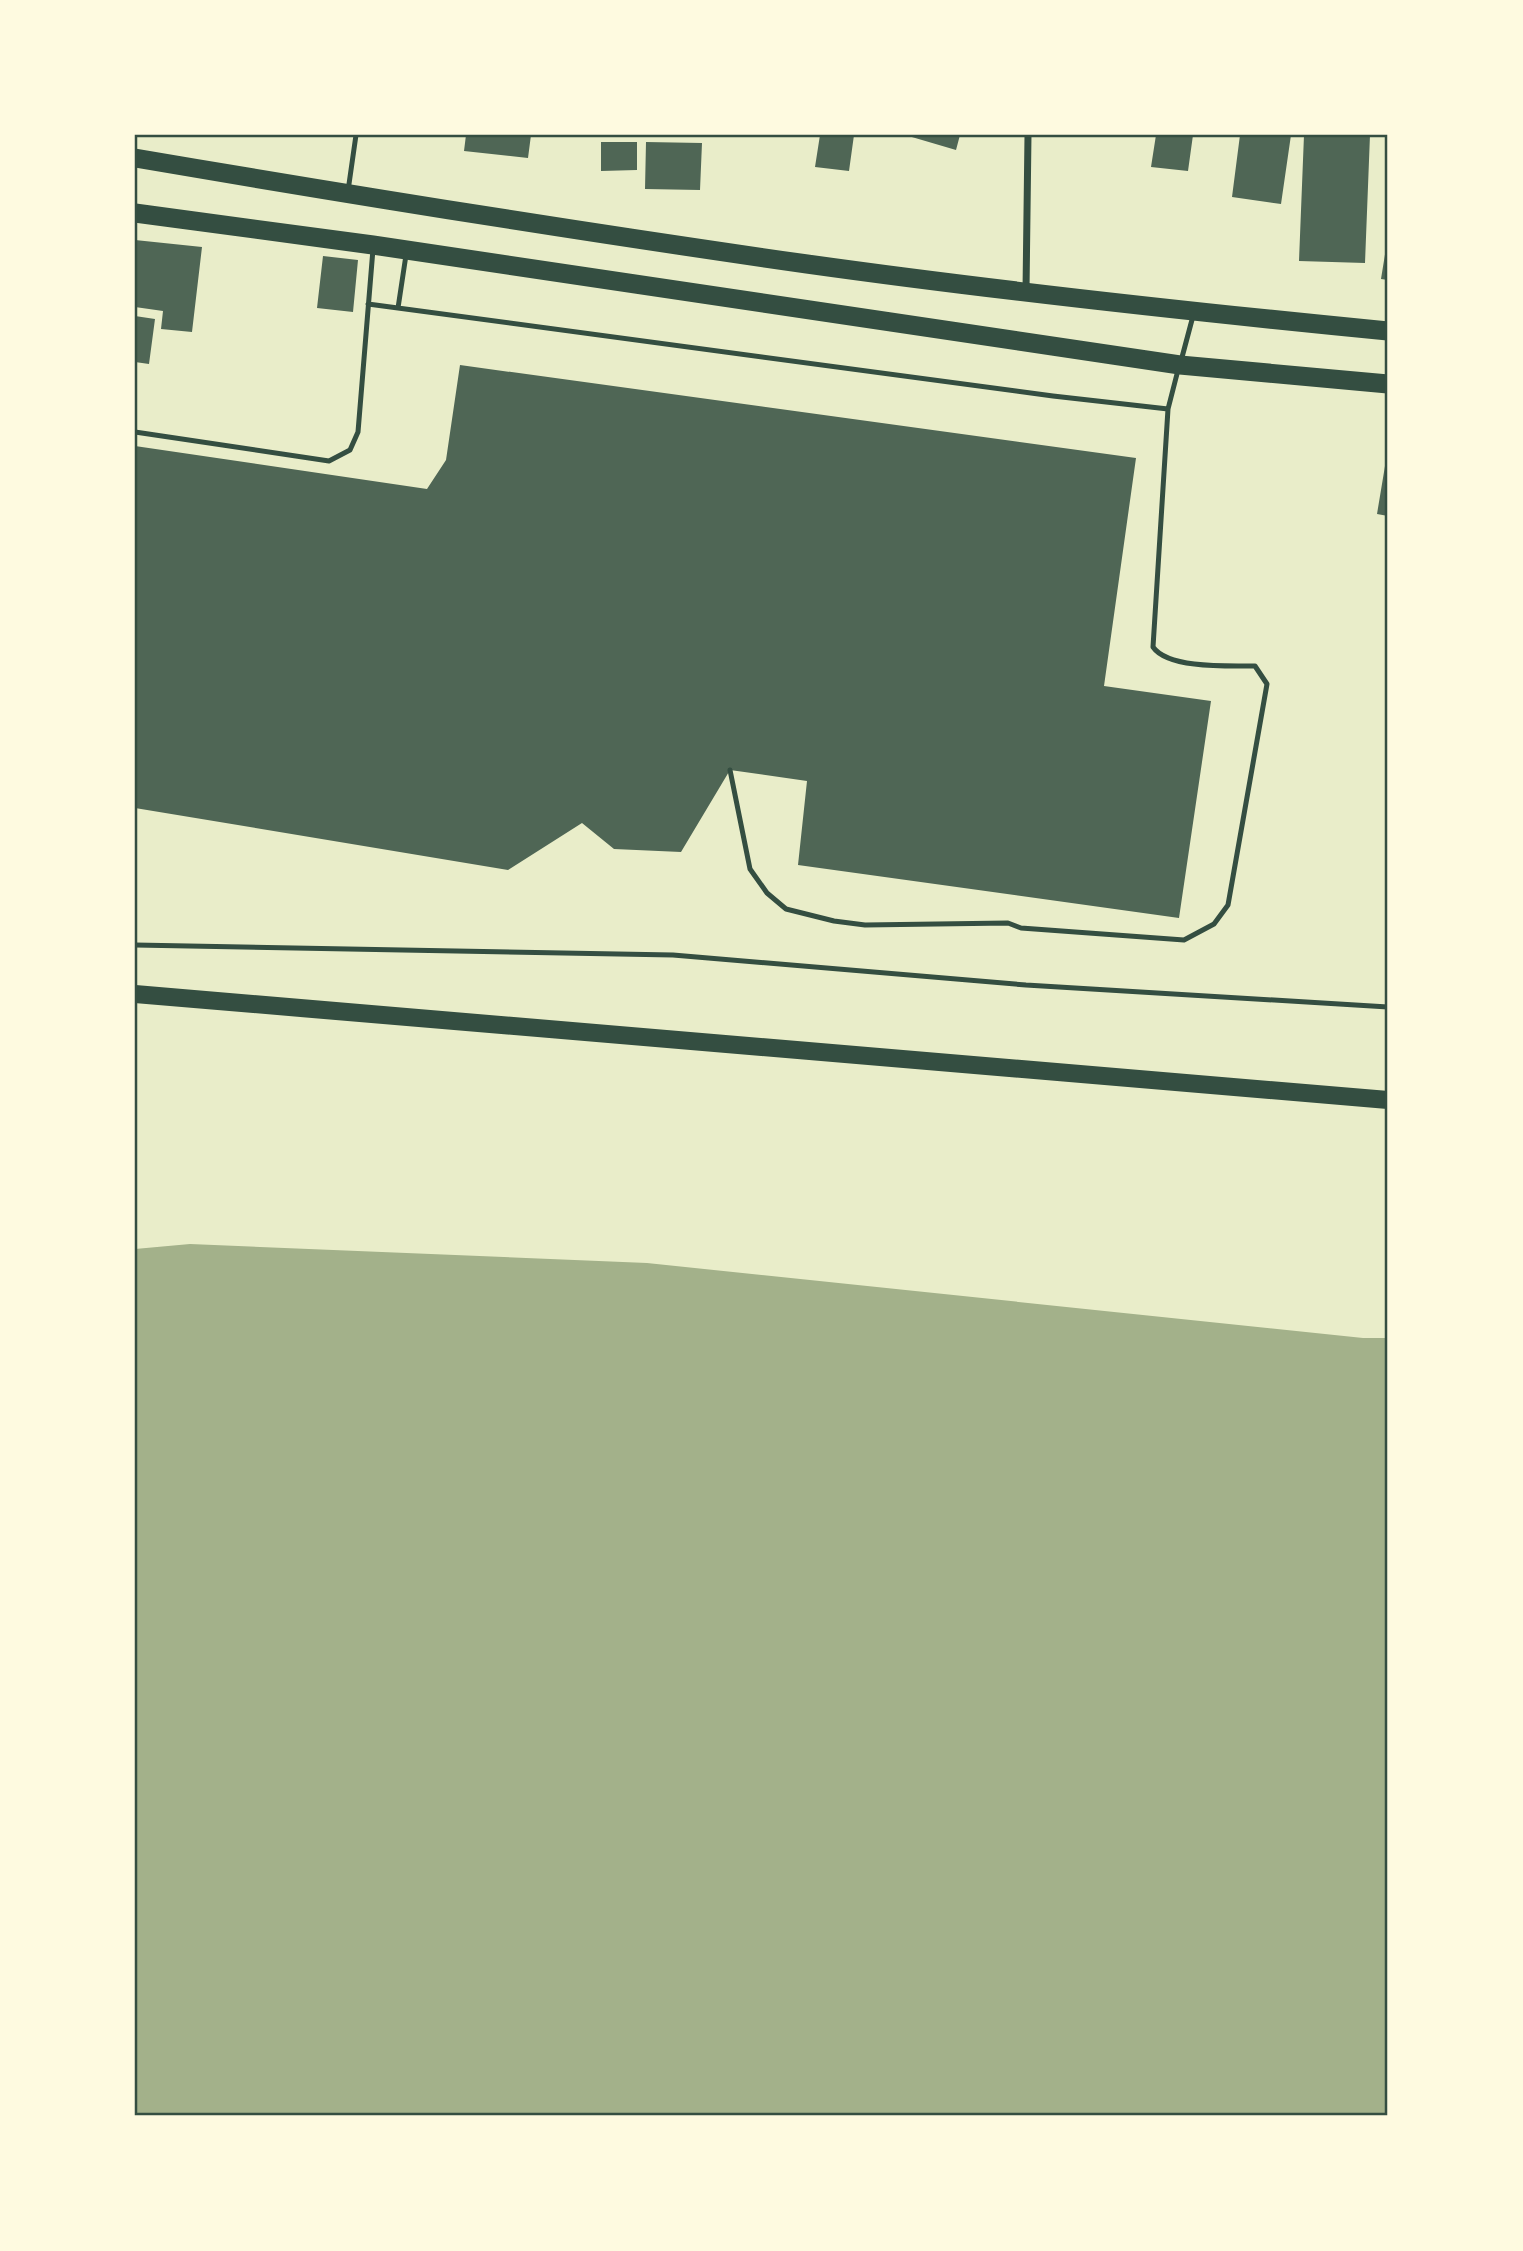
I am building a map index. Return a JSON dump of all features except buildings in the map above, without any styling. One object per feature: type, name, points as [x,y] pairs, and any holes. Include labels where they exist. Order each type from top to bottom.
[{"type":"highway","points":[[135,158],[348,194],[796,262],[1194,312],[1388,331]]},
{"type":"highway","points":[[135,213],[373,245],[1180,365],[1388,384]]},
{"type":"main road","points":[[135,995],[1388,1100]]},
{"type":"street","points":[[1026,291],[1028,135]]},
{"type":"lane","points":[[348,194],[356,135]]},
{"type":"lane","points":[[135,432],[329,461],[350,450],[358,432],[373,245]]},
{"type":"lane","points":[[398,307],[407,250]]},
{"type":"lane","points":[[368,304],[1168,409]]},
{"type":"lane","points":[[730,770],[750,869],[767,893],[786,909],[834,921],[865,925],[1009,923],[1021,928],[1184,940],[1214,924],[1228,905],[1267,684],[1255,666],[1204,666],[1161,655],[1153,647],[1168,409],[1194,312]]},
{"type":"lane","points":[[135,945],[673,954],[1026,985],[1388,1007]]},
{"type":"shaded area","points":[[190,1244],[647,1263],[1363,1338],[1388,1338],[1388,2116],[135,2116],[135,1249]]}]
